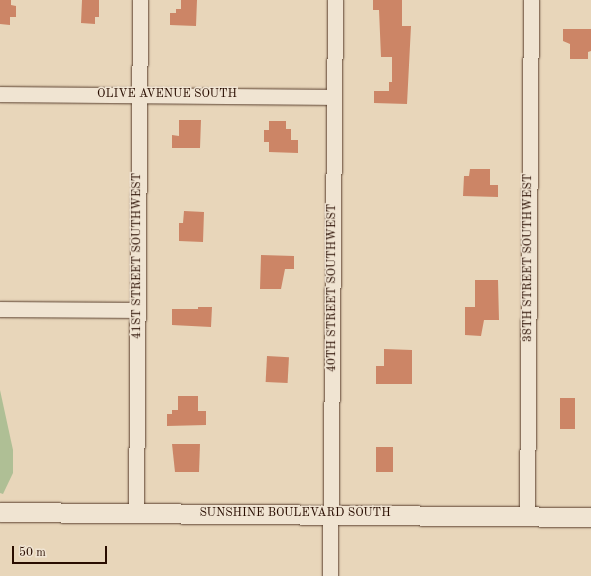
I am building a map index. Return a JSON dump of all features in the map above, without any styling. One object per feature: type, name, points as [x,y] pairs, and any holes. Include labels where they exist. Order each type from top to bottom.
[{"type":"street","name":"41ST STREET SOUTHWEST","points":[[136,513],[140,0]]},
{"type":"street","name":"40TH STREET SOUTHWEST","points":[[330,576],[335,0]]},
{"type":"street","name":"38TH STREET SOUTHWEST","points":[[527,516],[531,0]]},
{"type":"street","name":"OLIVE AVENUE SOUTH","points":[[0,94],[334,96]]},
{"type":"street","points":[[0,309],[138,310]]},
{"type":"street","name":"SUNSHINE BOULEVARD SOUTH","points":[[0,512],[591,517]]},
{"type":"green space","points":[[0,390],[13,450],[13,473],[3,494],[0,493]]},
{"type":"building","points":[[0,0],[11,0],[11,5],[16,6],[16,17],[10,17],[10,25],[0,24]]},
{"type":"building","points":[[82,0],[99,0],[99,17],[95,17],[95,24],[81,23]]},
{"type":"building","points":[[181,0],[197,0],[196,26],[170,25],[170,13],[176,13],[176,9],[181,9]]},
{"type":"building","points":[[373,0],[402,0],[402,26],[411,26],[407,104],[374,103],[374,91],[389,91],[389,82],[392,82],[392,57],[381,57],[379,10],[373,10]]},
{"type":"building","points":[[563,29],[591,29],[591,51],[588,52],[588,59],[570,59],[570,44],[563,41]]},
{"type":"building","points":[[179,120],[201,120],[200,148],[172,148],[172,135],[179,136]]},
{"type":"building","points":[[269,121],[286,121],[286,129],[291,129],[291,140],[298,140],[298,153],[269,152],[269,142],[264,142],[264,130],[269,130]]},
{"type":"building","points":[[470,169],[490,169],[490,185],[498,185],[498,197],[463,196],[464,176],[469,176]]},
{"type":"building","points":[[184,211],[204,212],[203,242],[179,241],[179,223],[183,223]]},
{"type":"building","points":[[261,255],[294,256],[294,269],[285,269],[281,289],[260,289]]},
{"type":"building","points":[[475,280],[498,280],[499,320],[484,320],[481,336],[465,335],[465,307],[475,307]]},
{"type":"building","points":[[198,307],[212,307],[211,327],[172,325],[172,309],[198,309]]},
{"type":"building","points":[[384,349],[412,350],[412,384],[376,384],[376,366],[384,366]]},
{"type":"building","points":[[267,356],[289,357],[288,383],[266,382]]},
{"type":"building","points":[[178,396],[198,396],[198,411],[206,411],[206,425],[167,426],[167,414],[172,414],[172,410],[178,410]]},
{"type":"building","points":[[560,398],[575,398],[575,429],[560,429]]},
{"type":"building","points":[[172,444],[200,444],[199,472],[175,472]]},
{"type":"building","points":[[376,447],[393,447],[393,472],[376,472]]}]
